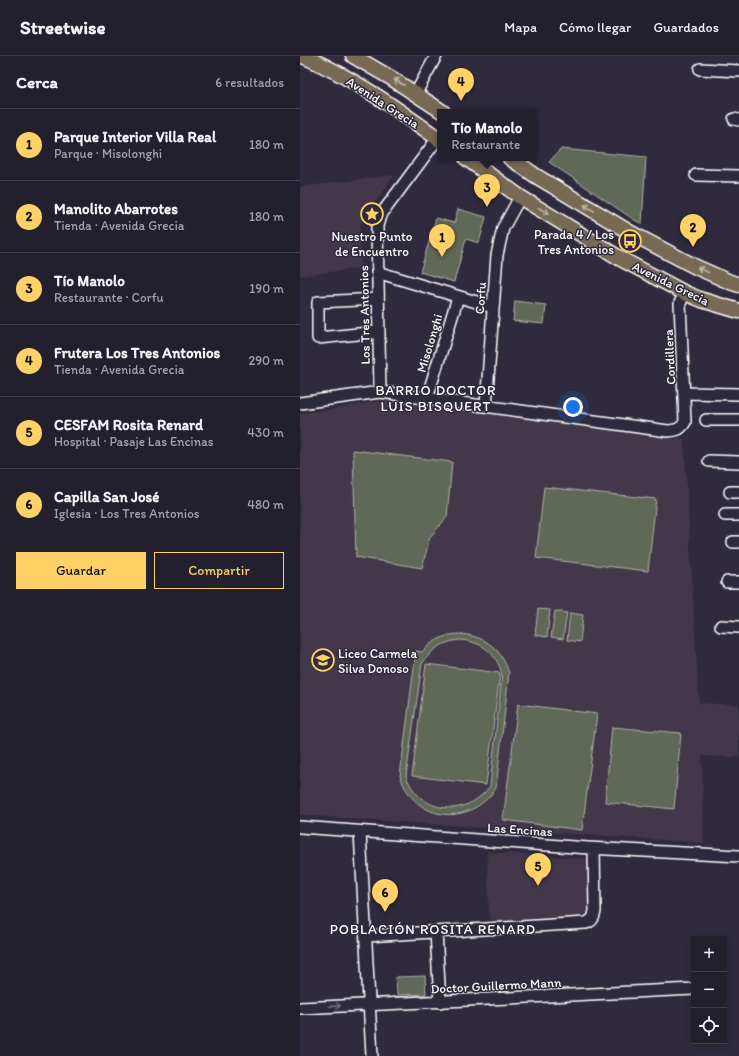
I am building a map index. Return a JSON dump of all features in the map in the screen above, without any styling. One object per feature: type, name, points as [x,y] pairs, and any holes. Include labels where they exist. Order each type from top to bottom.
[{"type":"main road","name":"Avenida Grecia","points":[[303,56],[330,68],[353,82],[437,138]]},
{"type":"main road","name":"Avenida Grecia","points":[[353,56],[376,68],[438,109]]},
{"type":"main road","name":"Avenida Grecia","points":[[470,161],[520,197],[621,259],[686,293],[702,300],[739,311]]},
{"type":"main road","name":"Avenida Grecia","points":[[514,161],[536,176],[631,233],[696,267],[739,285]]},
{"type":"street","points":[[416,94],[436,56]]},
{"type":"street","points":[[700,69],[739,70]]},
{"type":"street","name":"Los Tres Antonios","points":[[380,392],[377,226],[380,216],[437,142]]},
{"type":"street","points":[[696,175],[739,176]]},
{"type":"street","name":"Corfu","points":[[486,406],[497,255],[503,228],[520,197]]},
{"type":"street","points":[[377,272],[494,307]]},
{"type":"street","name":"Cordillera","points":[[486,406],[668,431],[677,430],[682,427],[685,422],[685,393],[680,303],[686,293]]},
{"type":"street","name":"Misolonghi","points":[[427,398],[458,297]]},
{"type":"street","points":[[378,299],[318,302],[318,338],[378,332]]},
{"type":"street","points":[[300,403],[380,392],[486,406]]},
{"type":"street","points":[[685,393],[739,394]]},
{"type":"street","points":[[706,420],[739,420]]},
{"type":"street","points":[[708,461],[739,462]]},
{"type":"street","points":[[726,515],[739,516]]},
{"type":"street","points":[[727,582],[739,582]]},
{"type":"street","points":[[721,626],[739,627]]},
{"type":"street","name":"Las Encinas","points":[[300,827],[594,848],[739,856]]},
{"type":"street","points":[[360,832],[372,1056]]},
{"type":"street","points":[[366,936],[586,923],[592,920],[595,911],[594,848]]},
{"type":"street","points":[[436,932],[440,1002]]},
{"type":"street","name":"Doctor Guillermo Mann","points":[[300,1008],[691,989]]},
{"type":"shaded area","points":[[394,175],[360,224],[361,268],[300,276],[300,187]]},
{"type":"shaded area","points":[[388,400],[684,439],[699,703],[739,705],[739,757],[702,756],[704,843],[300,815],[300,413],[329,410]]},
{"type":"shaded area","points":[[487,852],[589,859],[590,913],[585,917],[493,921],[489,917]]},
{"type":"green space","points":[[561,149],[646,157],[642,224],[549,162]]},
{"type":"green space","points":[[458,209],[486,217],[479,243],[466,239],[454,282],[420,272],[436,218],[454,223]]},
{"type":"green space","points":[[515,301],[546,305],[544,324],[513,321]]},
{"type":"green space","points":[[353,450],[452,462],[447,517],[430,537],[422,568],[356,557]]},
{"type":"green space","points":[[544,487],[656,499],[648,571],[536,558]]},
{"type":"green space","points":[[538,609],[550,610],[547,637],[535,635]]},
{"type":"green space","points":[[555,611],[567,613],[563,639],[551,637]]},
{"type":"green space","points":[[570,613],[583,615],[580,642],[567,640]]},
{"type":"green space","points":[[458,634],[476,637],[490,644],[501,656],[509,673],[496,788],[485,801],[472,809],[458,814],[444,814],[430,811],[418,803],[407,791],[400,776],[416,651],[422,652],[438,639]],"holes":[[[459,640],[481,645],[492,654],[502,674],[490,786],[480,797],[469,804],[444,808],[432,805],[422,798],[413,789],[406,776],[422,664],[433,651],[442,645]]]},
{"type":"green space","points":[[426,664],[500,673],[486,785],[412,776]]},
{"type":"green space","points":[[518,704],[597,714],[582,830],[503,820]]},
{"type":"green space","points":[[612,727],[681,733],[674,809],[605,802]]},
{"type":"green space","points":[[425,976],[426,994],[397,995],[396,977]]},
{"type":"place","name":"Frutera Los Tres Antonios","points":[[461,101]]},
{"type":"place","name":"Tío Manolo","points":[[487,207]]},
{"type":"place","name":"Nuestro Punto de Encuentro","points":[[372,214]]},
{"type":"place","name":"Parada 4 / Los Tres Antonios","points":[[630,241]]},
{"type":"place","name":"Manolito Abarrotes","points":[[693,247]]},
{"type":"place","name":"Parque Interior Villa Real","points":[[442,257]]},
{"type":"place","name":"Liceo Carmela Silva Donoso","points":[[323,660]]},
{"type":"place","name":"CESFAM Rosita Renard","points":[[538,886]]},
{"type":"place","name":"Capilla San José","points":[[385,912]]},
{"type":"district","name":"BARRIO DOCTOR LUIS BISQUERT","points":[[436,398]]},
{"type":"district","name":"POBLACIÓN ROSITA RENARD","points":[[433,929]]}]
